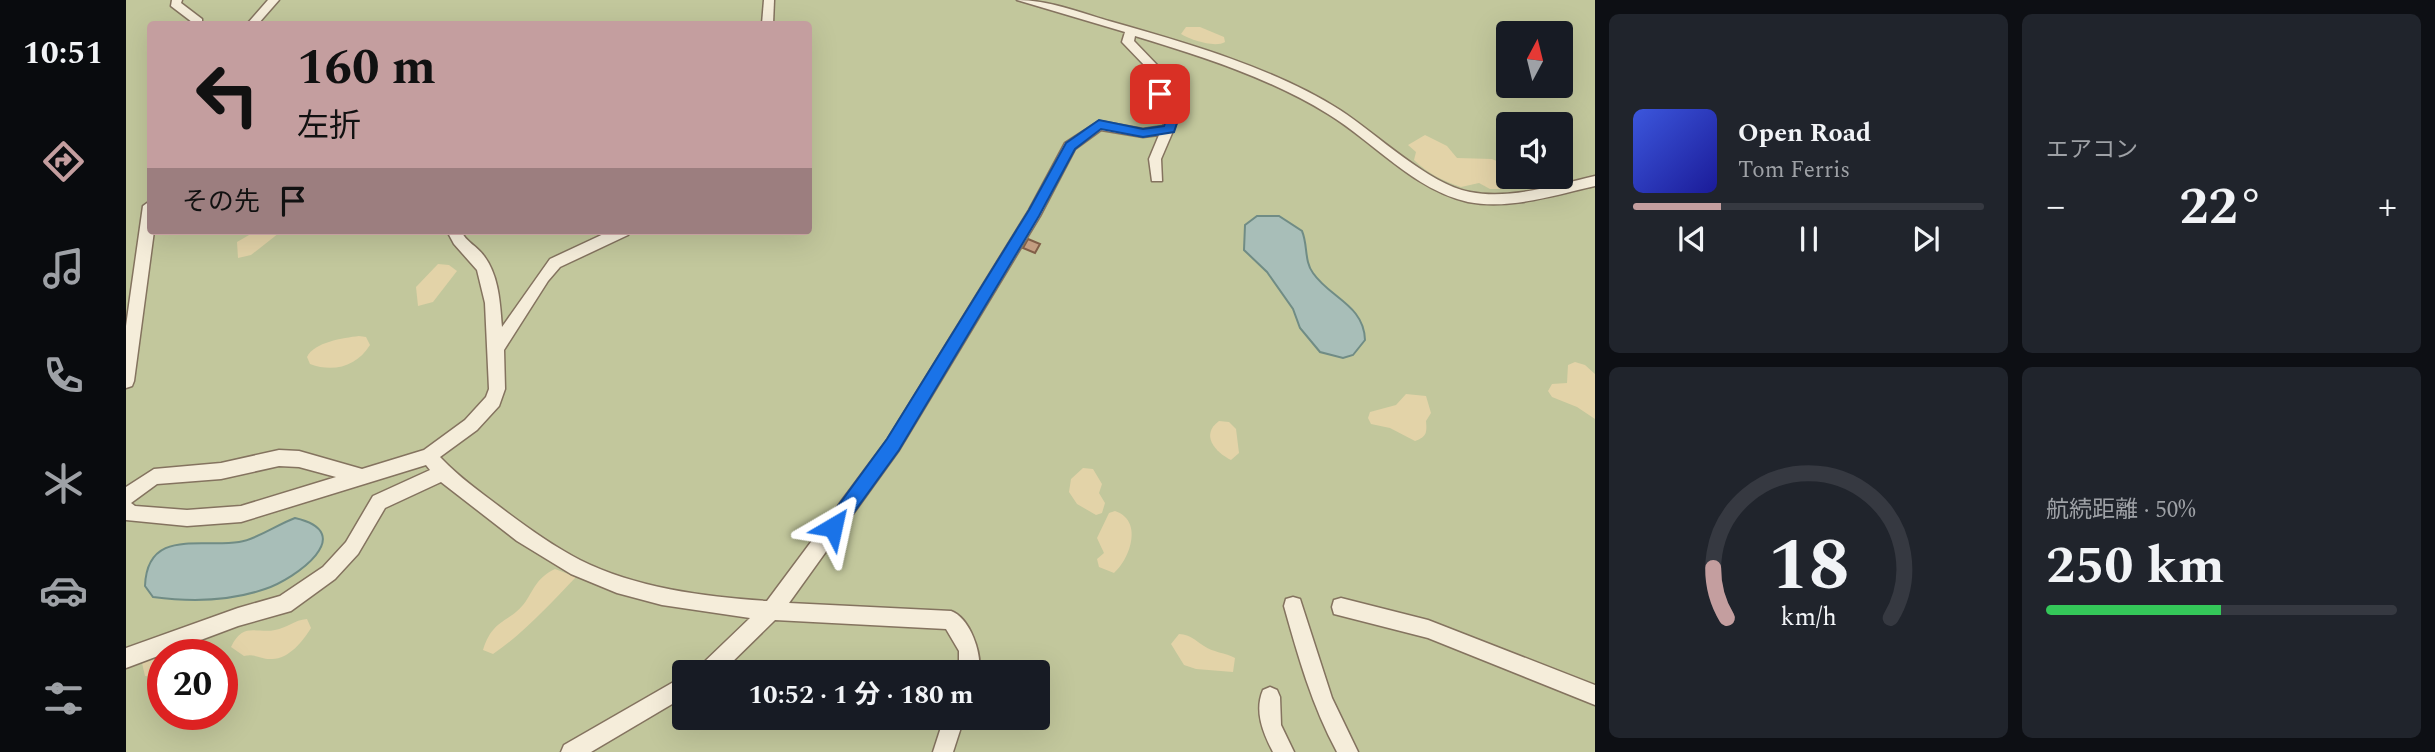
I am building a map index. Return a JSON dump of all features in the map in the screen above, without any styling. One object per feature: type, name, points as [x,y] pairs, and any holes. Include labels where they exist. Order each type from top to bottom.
[{"type":"lane","points":[[177,0],[175,4],[194,21]]},
{"type":"lane","points":[[254,0],[273,2]]},
{"type":"lane","points":[[768,21],[769,0]]},
{"type":"lane","points":[[1022,0],[1131,30],[1238,66],[1319,103],[1451,191],[1469,197],[1491,198],[1595,181]]},
{"type":"lane","points":[[255,21],[273,2]]},
{"type":"lane","points":[[1131,30],[1128,42],[1153,67],[1160,94],[1173,117],[1155,159],[1157,178]]},
{"type":"lane","points":[[720,660],[773,609],[893,445],[1035,212],[1070,146],[1099,125],[1143,133],[1169,129]]},
{"type":"lane","points":[[126,381],[131,312],[147,223]]},
{"type":"lane","points":[[126,509],[131,514],[187,518],[241,514],[317,488],[366,477],[429,456],[471,425],[493,401],[497,389],[496,349],[490,292],[478,260],[458,243],[455,235]]},
{"type":"lane","points":[[496,349],[555,263],[614,235]]},
{"type":"lane","points":[[429,456],[442,473],[524,536],[578,568],[632,589],[716,605],[894,619],[951,620],[966,642],[971,660]]},
{"type":"lane","points":[[126,497],[154,477],[221,471],[279,458],[299,459],[366,477]]},
{"type":"lane","points":[[126,658],[238,617],[284,604],[337,564],[352,548],[379,502],[442,473]]},
{"type":"lane","points":[[1293,606],[1337,734],[1348,752]]},
{"type":"lane","points":[[1341,607],[1428,629],[1595,695]]},
{"type":"lane","points":[[571,752],[672,693]]},
{"type":"lane","points":[[1270,696],[1271,727],[1284,752]]},
{"type":"lane","points":[[943,752],[950,730]]},
{"type":"green space","points":[[126,0],[1595,0],[1595,752],[126,752]]},
{"type":"sand","points":[[1186,27],[1200,27],[1224,37],[1225,42],[1209,44],[1191,39],[1181,34]]},
{"type":"sand","points":[[1425,135],[1447,146],[1457,158],[1496,161],[1496,189],[1479,183],[1461,187],[1447,182],[1414,160],[1416,152],[1408,145]]},
{"type":"sand","points":[[249,235],[276,235],[251,255],[238,258],[237,242]]},
{"type":"sand","points":[[438,264],[449,265],[457,271],[433,302],[418,306],[416,287]]},
{"type":"sand","points":[[359,336],[366,337],[370,345],[352,363],[328,368],[310,364],[307,357],[316,348]]},
{"type":"sand","points":[[1575,362],[1585,365],[1595,374],[1595,419],[1577,407],[1552,397],[1548,391],[1552,384],[1567,383],[1568,365]]},
{"type":"sand","points":[[1406,394],[1426,396],[1431,413],[1426,421],[1425,434],[1415,441],[1390,428],[1371,424],[1368,418],[1370,412],[1396,405]]},
{"type":"sand","points":[[1219,421],[1229,422],[1236,429],[1239,453],[1231,460],[1215,448],[1210,437],[1213,426]]},
{"type":"sand","points":[[1083,468],[1093,469],[1102,484],[1099,493],[1105,503],[1102,513],[1096,515],[1077,504],[1069,492],[1071,479]]},
{"type":"sand","points":[[1115,511],[1129,522],[1131,540],[1125,558],[1114,573],[1099,567],[1097,559],[1104,553],[1097,538],[1109,513]]},
{"type":"sand","points":[[555,569],[576,577],[505,646],[493,654],[483,650],[497,626],[520,608],[541,579]]},
{"type":"sand","points":[[307,619],[311,628],[290,653],[268,659],[244,656],[238,652],[236,639],[245,631],[275,630]]},
{"type":"sand","points":[[1179,634],[1235,658],[1233,672],[1196,669],[1184,665],[1171,644]]},
{"type":"sand","points":[[147,661],[147,676],[145,676],[142,663]]},
{"type":"water","points":[[1257,216],[1279,216],[1302,231],[1308,263],[1313,273],[1359,318],[1365,340],[1353,355],[1343,358],[1320,352],[1300,328],[1293,309],[1267,272],[1244,250],[1245,225]]},
{"type":"water","points":[[295,518],[314,525],[322,534],[322,544],[305,566],[278,584],[223,599],[195,600],[153,597],[145,586],[148,568],[155,556],[166,548],[178,544],[239,542]]},
{"type":"building","points":[[1028,239],[1040,244],[1035,253],[1023,248]]},
{"type":"route","points":[[833,527],[893,445],[1035,212],[1070,146],[1099,125],[1143,133],[1169,129],[1173,117],[1160,94]]}]
